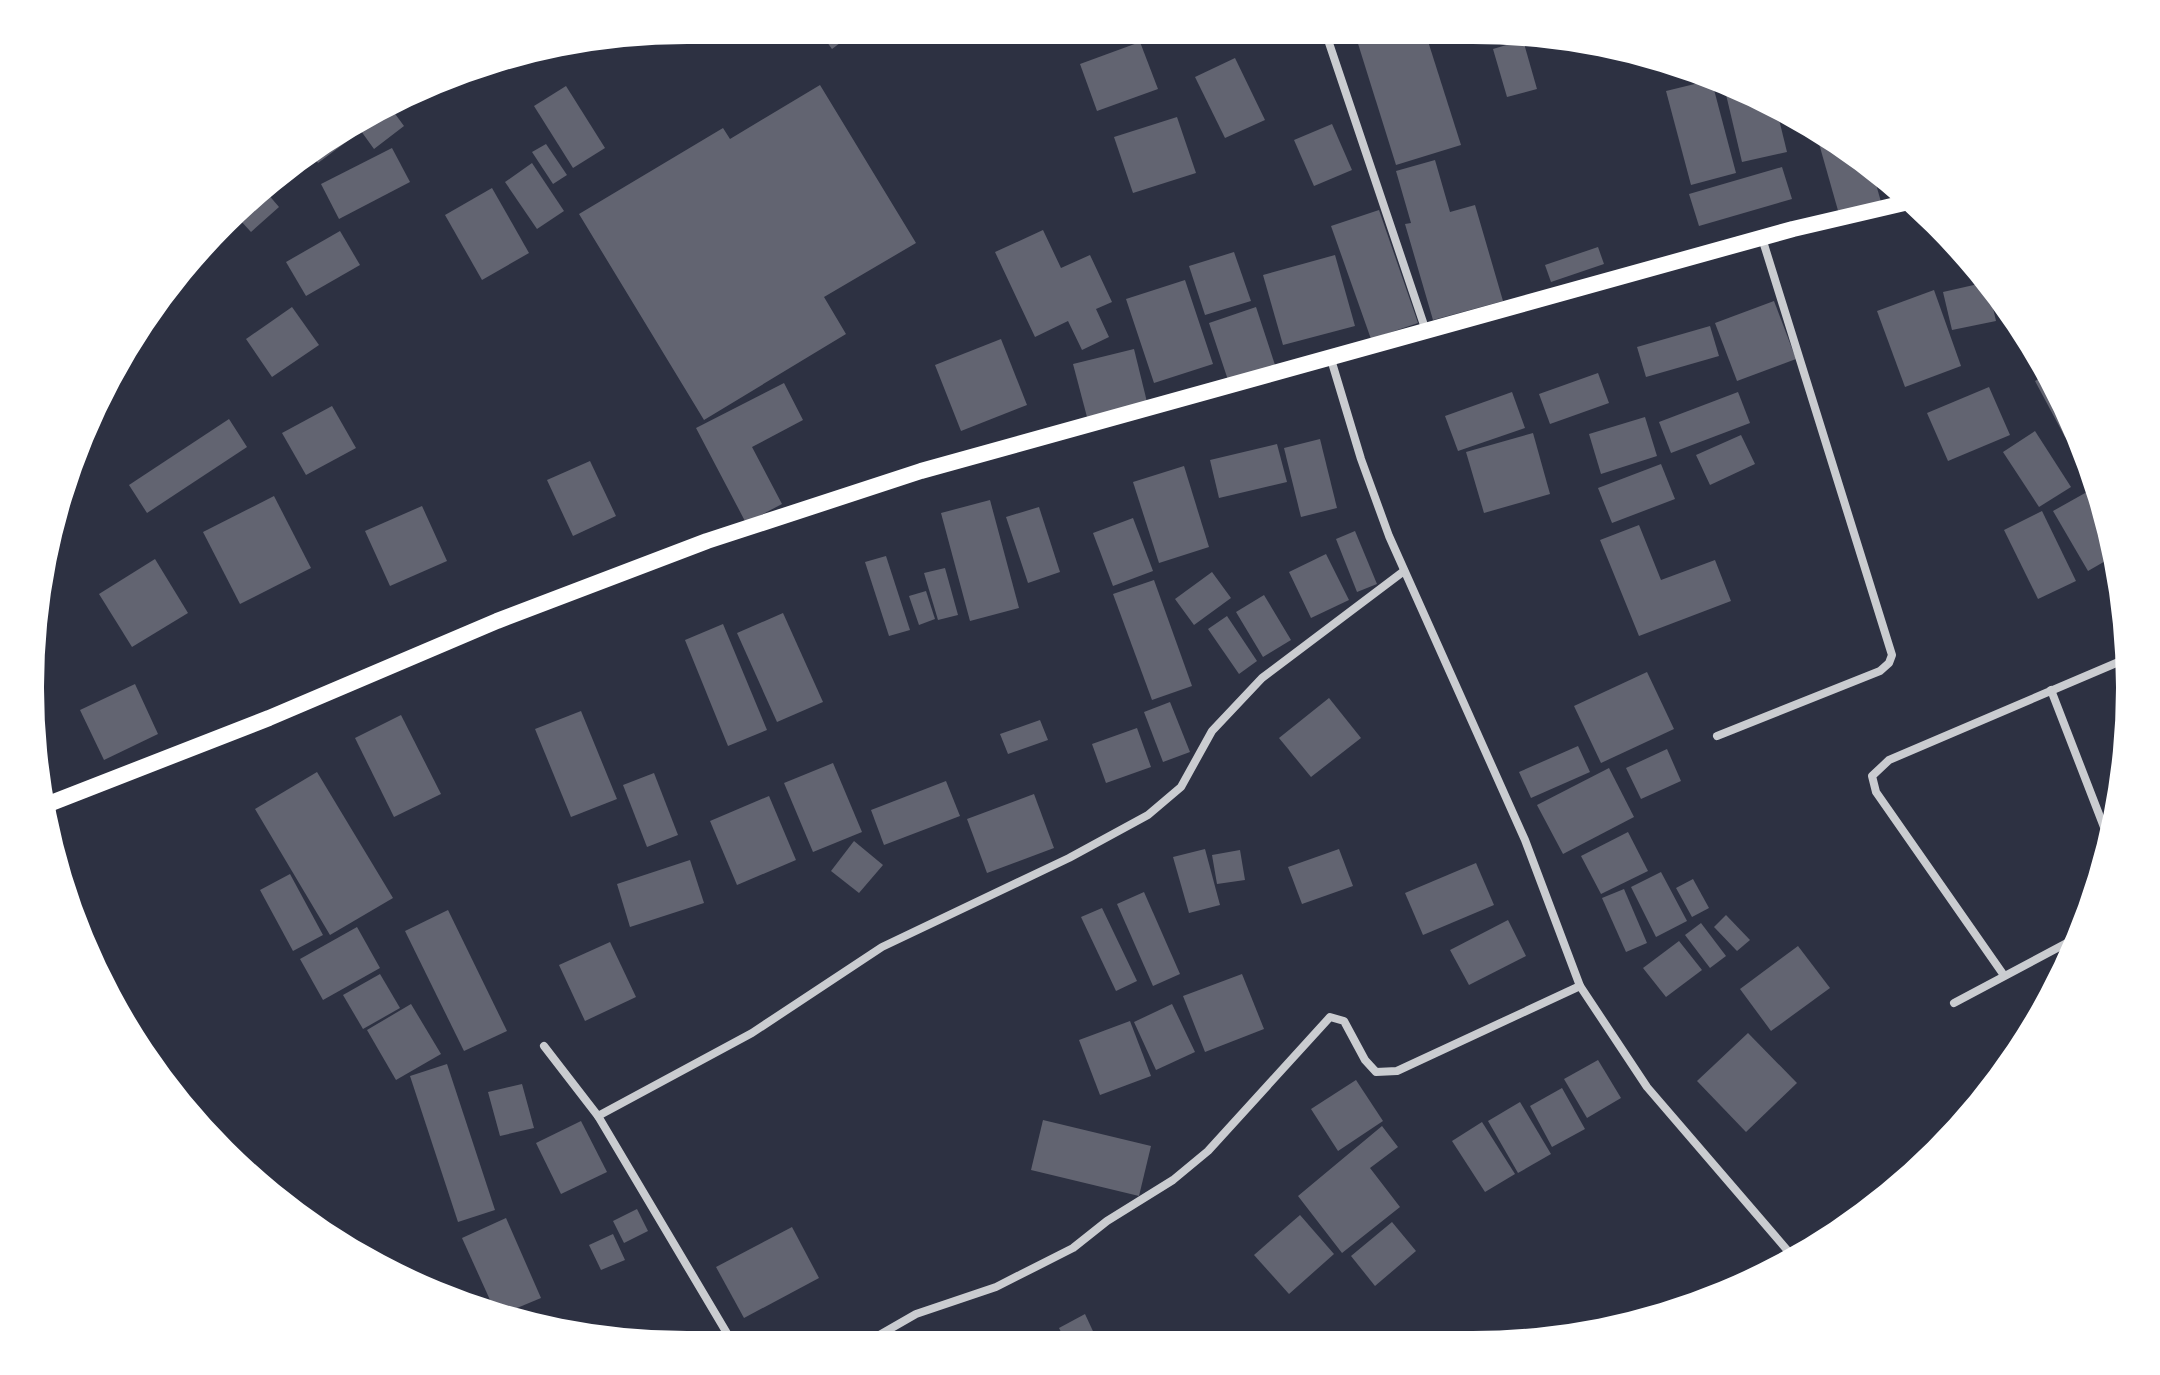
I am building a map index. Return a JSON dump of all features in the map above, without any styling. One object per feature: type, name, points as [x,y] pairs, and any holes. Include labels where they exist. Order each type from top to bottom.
[{"type":"main road","points":[[54,802],[269,718],[497,621],[707,541],[921,471],[1762,237],[1898,205]]},
{"type":"street","points":[[1329,44],[1426,331]]},
{"type":"street","points":[[1717,736],[1880,671],[1892,655],[1762,237]]},
{"type":"street","points":[[1330,356],[1361,459],[1404,571],[1525,840],[1580,986],[1647,1087],[1786,1249]]},
{"type":"street","points":[[598,1116],[752,1033],[882,947],[1069,858],[1148,815],[1181,787],[1212,731],[1262,678],[1404,571]]},
{"type":"street","points":[[2003,974],[1876,792],[1872,776],[1889,760],[2115,663]]},
{"type":"street","points":[[2051,690],[2102,822]]},
{"type":"street","points":[[1954,1003],[2062,945]]},
{"type":"street","points":[[886,1331],[916,1314],[996,1287],[1073,1248],[1107,1221],[1173,1180],[1208,1151],[1330,1017],[1344,1021],[1365,1060],[1376,1072],[1397,1071],[1580,986]]},
{"type":"street","points":[[544,1046],[598,1116],[726,1331]]},
{"type":"building","points":[[1141,44],[1158,89],[1097,111],[1080,64]]},
{"type":"building","points":[[1358,44],[1429,44],[1461,145],[1396,165]]},
{"type":"building","points":[[1507,45],[1525,46],[1537,89],[1507,97],[1493,49]]},
{"type":"building","points":[[1235,58],[1265,120],[1225,138],[1195,77]]},
{"type":"building","points":[[1695,84],[1714,91],[1736,173],[1691,185],[1666,91]]},
{"type":"building","points":[[820,85],[916,243],[824,297],[846,334],[704,420],[579,214],[723,128],[730,139]]},
{"type":"building","points":[[566,86],[605,148],[573,168],[534,106]]},
{"type":"building","points":[[1726,96],[1780,122],[1787,152],[1742,162]]},
{"type":"building","points":[[395,114],[404,126],[374,149],[362,132]]},
{"type":"building","points":[[1177,117],[1196,173],[1133,193],[1114,137]]},
{"type":"building","points":[[1332,124],[1352,170],[1314,186],[1294,140]]},
{"type":"building","points":[[346,142],[318,163],[317,162]]},
{"type":"building","points":[[546,144],[567,175],[553,184],[532,152]]},
{"type":"building","points":[[1820,146],[1877,188],[1881,202],[1839,214]]},
{"type":"building","points":[[392,148],[410,182],[339,219],[321,184]]},
{"type":"building","points":[[1435,160],[1450,212],[1475,205],[1503,301],[1433,320],[1405,224],[1411,223],[1396,171]]},
{"type":"building","points":[[532,163],[564,211],[537,229],[505,182]]},
{"type":"building","points":[[1782,167],[1792,199],[1699,226],[1689,194]]},
{"type":"building","points":[[492,188],[529,253],[482,280],[445,215]]},
{"type":"building","points":[[271,198],[279,207],[251,232],[242,223]]},
{"type":"building","points":[[1379,210],[1418,323],[1371,339],[1331,226]]},
{"type":"building","points":[[1043,230],[1061,268],[1090,255],[1112,302],[1096,309],[1109,337],[1082,350],[1068,321],[1035,337],[995,252]]},
{"type":"building","points":[[340,231],[360,265],[306,296],[286,262]]},
{"type":"building","points":[[1598,247],[1604,264],[1551,282],[1545,265]]},
{"type":"building","points":[[1234,252],[1251,301],[1205,315],[1189,266]]},
{"type":"building","points":[[1335,255],[1355,326],[1283,345],[1263,275]]},
{"type":"building","points":[[1185,280],[1213,364],[1154,383],[1126,299]]},
{"type":"building","points":[[1974,285],[1994,310],[1996,321],[1952,330],[1943,292]]},
{"type":"building","points":[[1934,290],[1961,366],[1905,387],[1877,311]]},
{"type":"building","points":[[1774,301],[1796,359],[1737,381],[1715,323]]},
{"type":"building","points":[[292,307],[319,345],[272,377],[246,339]]},
{"type":"building","points":[[1256,307],[1275,365],[1228,380],[1209,323]]},
{"type":"building","points":[[1710,326],[1719,356],[1646,377],[1637,347]]},
{"type":"building","points":[[1001,339],[1027,405],[961,431],[935,365]]},
{"type":"building","points":[[1134,349],[1147,402],[1087,417],[1073,364]]},
{"type":"building","points":[[1598,373],[1609,403],[1550,424],[1539,394]]},
{"type":"building","points":[[2037,380],[2050,403],[2065,437],[2065,437],[2035,381]]},
{"type":"building","points":[[784,383],[803,420],[752,447],[782,504],[746,523],[696,428]]},
{"type":"building","points":[[1989,387],[2010,435],[1948,461],[1927,413]]},
{"type":"building","points":[[1512,392],[1525,428],[1458,451],[1445,416]]},
{"type":"building","points":[[1738,392],[1750,423],[1671,453],[1659,422]]},
{"type":"building","points":[[332,406],[356,448],[306,475],[282,433]]},
{"type":"building","points":[[1645,417],[1657,456],[1601,474],[1589,434]]},
{"type":"building","points":[[229,419],[247,447],[147,513],[129,485]]},
{"type":"building","points":[[2035,431],[2071,487],[2039,507],[2003,452]]},
{"type":"building","points":[[1533,433],[1550,494],[1484,513],[1466,452]]},
{"type":"building","points":[[1741,435],[1755,464],[1710,485],[1696,455]]},
{"type":"building","points":[[1320,439],[1337,508],[1301,517],[1284,448]]},
{"type":"building","points":[[1277,444],[1287,482],[1219,498],[1210,460]]},
{"type":"building","points":[[590,461],[616,516],[573,536],[547,480]]},
{"type":"building","points":[[1661,464],[1675,499],[1612,523],[1598,488]]},
{"type":"building","points":[[1184,466],[1209,547],[1159,563],[1133,482]]},
{"type":"building","points":[[2086,493],[2104,562],[2088,571],[2053,511]]},
{"type":"building","points":[[274,496],[311,568],[240,604],[203,532]]},
{"type":"building","points":[[990,500],[1019,608],[970,621],[941,513]]},
{"type":"building","points":[[422,506],[447,561],[390,586],[365,531]]},
{"type":"building","points":[[1039,507],[1060,572],[1028,583],[1006,517]]},
{"type":"building","points":[[2042,511],[2076,581],[2038,599],[2004,530]]},
{"type":"building","points":[[1133,518],[1153,571],[1113,586],[1093,533]]},
{"type":"building","points":[[1639,525],[1661,580],[1715,560],[1731,601],[1639,636],[1600,540]]},
{"type":"building","points":[[1355,531],[1377,584],[1357,592],[1336,539]]},
{"type":"building","points":[[1326,554],[1349,600],[1311,618],[1289,572]]},
{"type":"building","points":[[886,556],[910,630],[889,636],[865,562]]},
{"type":"building","points":[[155,559],[188,613],[132,647],[99,594]]},
{"type":"building","points":[[945,568],[958,615],[938,620],[924,573]]},
{"type":"building","points":[[1212,572],[1231,598],[1194,625],[1175,599]]},
{"type":"building","points":[[1154,580],[1192,686],[1152,700],[1113,594]]},
{"type":"building","points":[[926,591],[935,619],[919,625],[909,596]]},
{"type":"building","points":[[1264,595],[1291,640],[1263,657],[1236,612]]},
{"type":"building","points":[[783,613],[823,702],[777,722],[737,633]]},
{"type":"building","points":[[1227,616],[1257,661],[1239,674],[1208,629]]},
{"type":"building","points":[[723,624],[767,730],[728,746],[685,640]]},
{"type":"building","points":[[1647,672],[1674,729],[1601,763],[1574,706]]},
{"type":"building","points":[[135,684],[158,734],[104,760],[80,710]]},
{"type":"building","points":[[1329,698],[1361,738],[1311,777],[1279,738]]},
{"type":"building","points":[[1170,702],[1190,752],[1163,762],[1144,712]]},
{"type":"building","points":[[581,711],[617,799],[571,817],[535,729]]},
{"type":"building","points":[[401,715],[441,794],[394,817],[355,738]]},
{"type":"building","points":[[1040,720],[1048,740],[1008,754],[1000,734]]},
{"type":"building","points":[[1137,728],[1151,767],[1106,783],[1092,744]]},
{"type":"building","points":[[1578,746],[1590,772],[1531,798],[1519,772]]},
{"type":"building","points":[[1667,749],[1681,781],[1641,799],[1626,768]]},
{"type":"building","points":[[833,763],[862,832],[813,852],[784,783]]},
{"type":"building","points":[[1609,768],[1634,817],[1563,854],[1537,805]]},
{"type":"building","points":[[317,772],[393,898],[330,935],[255,809]]},
{"type":"building","points":[[654,773],[678,835],[647,847],[623,785]]},
{"type":"building","points":[[946,781],[960,816],[884,845],[871,810]]},
{"type":"building","points":[[1034,794],[1054,848],[987,873],[967,819]]},
{"type":"building","points":[[769,796],[796,860],[737,885],[710,821]]},
{"type":"building","points":[[1628,832],[1648,871],[1601,894],[1581,856]]},
{"type":"building","points":[[854,841],[883,865],[859,893],[831,871]]},
{"type":"building","points":[[1205,849],[1220,905],[1189,913],[1173,857]]},
{"type":"building","points":[[1339,849],[1353,886],[1302,904],[1288,867]]},
{"type":"building","points":[[1240,850],[1245,880],[1217,884],[1212,855]]},
{"type":"building","points":[[690,860],[704,903],[630,927],[617,884]]},
{"type":"building","points":[[1476,863],[1494,905],[1423,935],[1405,893]]},
{"type":"building","points":[[1661,872],[1687,921],[1656,937],[1631,887]]},
{"type":"building","points":[[290,874],[323,935],[293,951],[260,890]]},
{"type":"building","points":[[1693,879],[1709,908],[1692,917],[1676,888]]},
{"type":"building","points":[[1624,889],[1647,943],[1626,952],[1602,898]]},
{"type":"building","points":[[1144,892],[1180,974],[1153,986],[1117,904]]},
{"type":"building","points":[[1102,908],[1137,981],[1116,991],[1081,917]]},
{"type":"building","points":[[448,910],[507,1031],[464,1051],[405,931]]},
{"type":"building","points":[[1726,915],[1750,940],[1737,951],[1714,927]]},
{"type":"building","points":[[1508,920],[1526,956],[1469,985],[1450,950]]},
{"type":"building","points":[[1701,923],[1726,956],[1710,968],[1685,935]]},
{"type":"building","points":[[357,927],[380,968],[323,1000],[300,959]]},
{"type":"building","points":[[1679,941],[1702,970],[1666,997],[1643,968]]},
{"type":"building","points":[[610,942],[636,997],[585,1021],[559,965]]},
{"type":"building","points":[[1798,946],[1830,988],[1771,1031],[1740,989]]},
{"type":"building","points":[[380,974],[400,1008],[363,1029],[343,995]]},
{"type":"building","points":[[1242,974],[1264,1029],[1205,1052],[1183,996]]},
{"type":"building","points":[[411,1004],[441,1054],[396,1080],[367,1030]]},
{"type":"building","points":[[1172,1004],[1195,1052],[1156,1070],[1134,1022]]},
{"type":"building","points":[[1130,1021],[1151,1076],[1100,1095],[1079,1040]]},
{"type":"building","points":[[1748,1033],[1797,1083],[1746,1132],[1697,1081]]},
{"type":"building","points":[[1598,1060],[1621,1098],[1587,1118],[1564,1079]]},
{"type":"building","points":[[447,1064],[495,1210],[458,1222],[410,1076]]},
{"type":"building","points":[[1356,1080],[1383,1121],[1338,1151],[1311,1109]]},
{"type":"building","points":[[522,1084],[534,1128],[500,1136],[488,1092]]},
{"type":"building","points":[[1562,1088],[1585,1129],[1552,1147],[1530,1106]]},
{"type":"building","points":[[1520,1102],[1551,1154],[1518,1173],[1488,1121]]},
{"type":"building","points":[[1043,1120],[1151,1146],[1139,1196],[1031,1170]]},
{"type":"building","points":[[581,1121],[607,1172],[561,1194],[536,1143]]},
{"type":"building","points":[[1482,1122],[1515,1174],[1485,1192],[1452,1141]]},
{"type":"building","points":[[1382,1126],[1398,1147],[1370,1168],[1400,1207],[1342,1253],[1298,1196]]},
{"type":"building","points":[[637,1209],[648,1231],[624,1243],[613,1221]]},
{"type":"building","points":[[1300,1215],[1334,1254],[1289,1294],[1254,1255]]},
{"type":"building","points":[[506,1218],[541,1298],[517,1308],[490,1300],[462,1238]]},
{"type":"building","points":[[1392,1222],[1416,1251],[1375,1286],[1351,1256]]},
{"type":"building","points":[[792,1227],[819,1278],[744,1318],[716,1267]]},
{"type":"building","points":[[613,1234],[625,1260],[601,1270],[589,1245]]},
{"type":"building","points":[[1085,1314],[1093,1331],[1060,1331],[1059,1328]]}]
